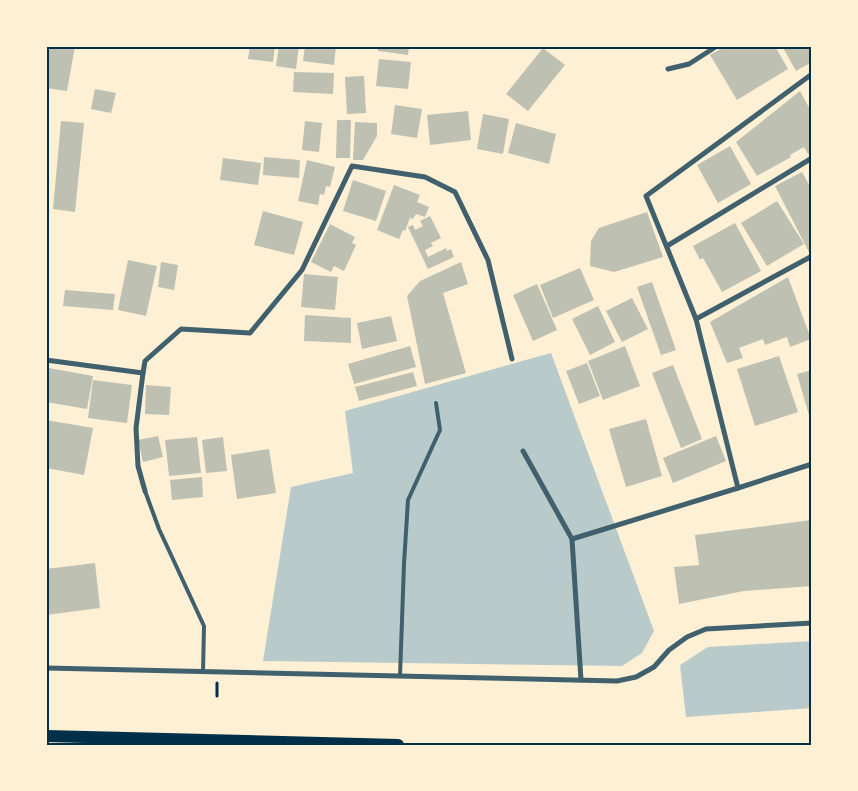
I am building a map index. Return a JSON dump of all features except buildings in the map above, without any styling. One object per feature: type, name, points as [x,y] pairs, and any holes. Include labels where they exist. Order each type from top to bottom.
[{"type":"main road","points":[[46,736],[398,745]]},
{"type":"street","points":[[668,69],[689,64],[717,46]]},
{"type":"street","points":[[738,488],[696,319],[646,196],[812,74]]},
{"type":"street","points":[[667,246],[812,158]]},
{"type":"street","points":[[145,491],[138,466],[136,428],[145,360],[181,329],[250,333],[302,270],[352,166],[425,177],[455,192],[488,260],[512,359]]},
{"type":"street","points":[[696,319],[812,256]]},
{"type":"street","points":[[46,360],[142,373]]},
{"type":"street","points":[[523,451],[572,539],[581,680]]},
{"type":"street","points":[[572,539],[812,464]]},
{"type":"street","points":[[46,668],[617,681],[636,677],[654,667],[669,650],[687,637],[706,629],[812,622]]},
{"type":"lane","points":[[400,677],[408,500],[440,430],[436,403]]},
{"type":"lane","points":[[145,491],[159,529],[204,626],[203,672]]},
{"type":"shaded area","points":[[551,353],[654,631],[642,653],[622,666],[263,661],[291,487],[353,473],[345,411]]},
{"type":"shaded area","points":[[812,641],[812,708],[686,717],[680,665],[708,647]]}]
